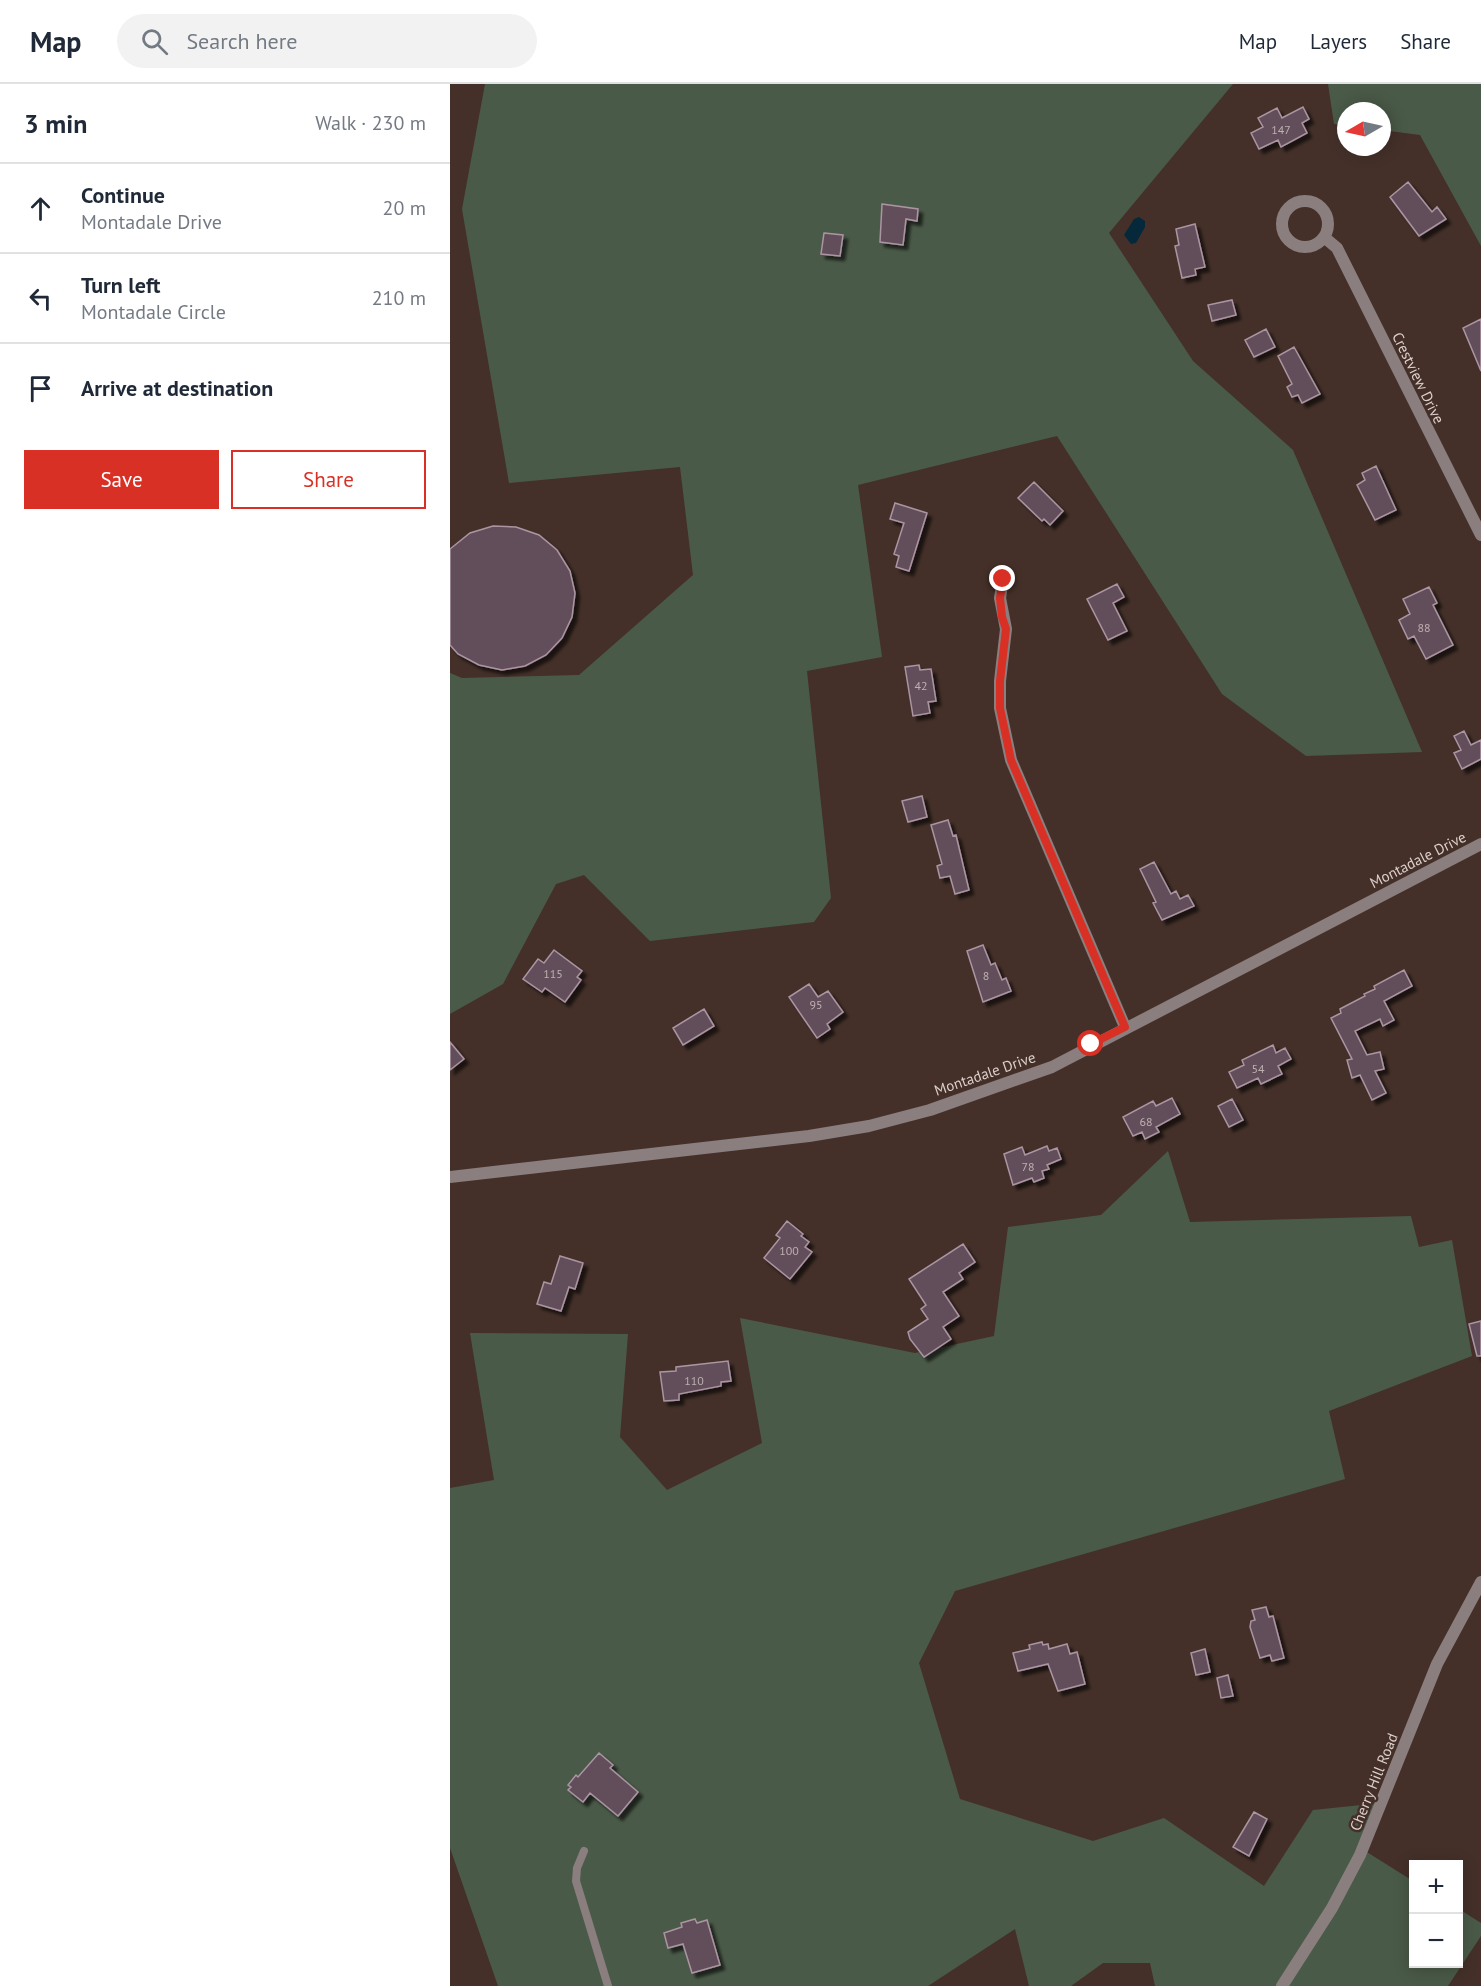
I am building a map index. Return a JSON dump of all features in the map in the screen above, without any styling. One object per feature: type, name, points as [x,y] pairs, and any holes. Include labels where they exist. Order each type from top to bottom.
[{"type":"street","name":"Crestview Drive","points":[[1324,237],[1337,248],[1481,535]]},
{"type":"street","points":[[1003,579],[1000,598],[1006,629],[1000,681],[1004,734],[1011,760],[1125,1027]]},
{"type":"street","name":"Montadale Drive","points":[[450,1177],[759,1142],[869,1126],[1021,1079],[1052,1067],[1125,1027],[1481,844]]},
{"type":"street","name":"Cherry Hill Road","points":[[1282,1986],[1332,1908],[1360,1855],[1437,1665],[1481,1582]]},
{"type":"lane","points":[[584,1851],[577,1868],[576,1881],[608,1986]]},
{"type":"green space","points":[[485,84],[1233,84],[1109,233],[1193,361],[1293,450],[1422,752],[1306,756],[1222,694],[1057,436],[858,485],[882,657],[807,671],[831,898],[814,922],[650,941],[584,875],[556,884],[503,984],[450,1014],[450,673],[462,678],[579,675],[693,575],[680,467],[509,483],[462,209]]},
{"type":"green space","points":[[1328,84],[1481,84],[1481,246],[1420,135],[1391,131],[1391,102],[1337,102],[1337,124],[1334,124]]},
{"type":"green space","points":[[1168,1151],[1190,1222],[1411,1216],[1419,1247],[1452,1240],[1472,1356],[1329,1411],[1345,1479],[955,1591],[919,1663],[960,1799],[1093,1841],[1164,1818],[1264,1886],[1313,1810],[1381,1803],[1362,1849],[1409,1878],[1409,1968],[1460,1968],[1448,1986],[1155,1986],[1150,1963],[1103,1963],[1071,1986],[1029,1986],[1015,1929],[928,1986],[498,1986],[450,1848],[450,1488],[494,1480],[470,1333],[628,1334],[620,1437],[667,1490],[762,1443],[740,1318],[915,1353],[994,1336],[1008,1227],[1101,1215]]},
{"type":"green space","points":[[1463,1912],[1481,1923],[1481,1936],[1463,1963]]},
{"type":"water","points":[[1139,217],[1145,221],[1145,227],[1136,243],[1131,244],[1124,235],[1134,219]]},
{"type":"building","points":[[1303,107],[1309,119],[1302,123],[1307,133],[1281,147],[1278,140],[1259,149],[1251,133],[1263,127],[1258,118],[1277,108],[1282,118]]},
{"type":"building","points":[[1408,182],[1432,212],[1437,207],[1446,219],[1419,236],[1390,197]]},
{"type":"building","points":[[882,204],[918,209],[917,221],[906,219],[903,245],[880,242]]},
{"type":"building","points":[[1195,224],[1205,267],[1195,269],[1196,275],[1182,278],[1175,246],[1179,245],[1176,229]]},
{"type":"building","points":[[824,233],[843,235],[840,256],[821,254]]},
{"type":"building","points":[[1232,300],[1236,315],[1212,321],[1208,305]]},
{"type":"building","points":[[1481,319],[1481,371],[1463,328]]},
{"type":"building","points":[[1266,329],[1275,347],[1254,357],[1245,340]]},
{"type":"building","points":[[1294,347],[1320,394],[1302,403],[1298,395],[1292,397],[1287,387],[1292,384],[1278,356]]},
{"type":"building","points":[[1376,466],[1396,510],[1375,520],[1357,485],[1365,480],[1362,473]]},
{"type":"building","points":[[1034,482],[1063,511],[1050,525],[1044,519],[1042,521],[1018,498]]},
{"type":"building","points":[[895,503],[927,513],[909,571],[896,567],[899,556],[894,554],[904,523],[890,519]]},
{"type":"building","points":[[493,526],[516,527],[539,535],[557,550],[570,571],[575,593],[572,617],[562,638],[546,655],[525,666],[502,670],[479,665],[458,654],[450,645],[450,549],[470,533]]},
{"type":"building","points":[[1117,584],[1124,597],[1113,603],[1127,631],[1108,640],[1087,599]]},
{"type":"building","points":[[1429,587],[1437,603],[1433,605],[1453,645],[1426,659],[1414,636],[1408,639],[1399,620],[1410,614],[1403,599]]},
{"type":"building","points":[[919,665],[920,670],[931,669],[936,701],[928,702],[930,713],[913,716],[905,667]]},
{"type":"building","points":[[1464,731],[1471,745],[1481,740],[1481,759],[1462,769],[1454,753],[1461,750],[1454,736]]},
{"type":"building","points":[[922,796],[927,817],[908,822],[902,801]]},
{"type":"building","points":[[948,820],[953,836],[956,835],[969,890],[955,894],[950,876],[940,878],[937,866],[942,864],[931,825]]},
{"type":"building","points":[[1154,862],[1171,894],[1176,891],[1180,899],[1188,895],[1194,906],[1162,920],[1140,869]]},
{"type":"building","points":[[983,945],[991,965],[995,963],[1002,980],[1006,978],[1011,991],[983,1002],[967,951]]},
{"type":"building","points":[[554,950],[582,971],[577,977],[581,980],[565,1002],[545,988],[542,992],[523,979],[538,959],[544,963]]},
{"type":"building","points":[[1404,970],[1412,986],[1384,1001],[1394,1020],[1383,1026],[1380,1019],[1355,1031],[1367,1055],[1380,1052],[1384,1069],[1375,1071],[1386,1093],[1372,1100],[1360,1075],[1352,1078],[1347,1060],[1352,1059],[1331,1018],[1341,1013],[1340,1009],[1375,989],[1374,986]]},
{"type":"building","points":[[809,984],[818,997],[828,991],[843,1012],[827,1024],[830,1029],[817,1038],[789,997]]},
{"type":"building","points":[[704,1009],[714,1026],[683,1045],[673,1028]]},
{"type":"building","points":[[450,1042],[464,1059],[450,1070]]},
{"type":"building","points":[[1273,1045],[1276,1053],[1285,1048],[1291,1059],[1278,1066],[1282,1074],[1261,1084],[1258,1078],[1237,1088],[1229,1072],[1244,1065],[1242,1060]]},
{"type":"building","points":[[1172,1098],[1180,1114],[1156,1127],[1159,1132],[1145,1139],[1142,1132],[1133,1136],[1123,1117],[1153,1101],[1156,1106]]},
{"type":"building","points":[[1232,1099],[1243,1120],[1229,1127],[1218,1106]]},
{"type":"building","points":[[1047,1146],[1049,1151],[1057,1148],[1061,1159],[1047,1165],[1049,1169],[1042,1171],[1044,1178],[1034,1182],[1032,1178],[1013,1185],[1004,1154],[1022,1147],[1025,1155]]},
{"type":"building","points":[[787,1221],[803,1234],[801,1236],[809,1242],[805,1247],[812,1252],[790,1279],[764,1258],[780,1238],[776,1235]]},
{"type":"building","points":[[963,1244],[975,1262],[959,1273],[963,1279],[943,1292],[959,1316],[943,1327],[951,1339],[924,1357],[910,1339],[908,1332],[928,1319],[921,1309],[926,1305],[909,1279]]},
{"type":"building","points":[[560,1256],[583,1263],[575,1289],[569,1287],[561,1311],[537,1304],[544,1282],[551,1284]]},
{"type":"building","points":[[1481,1321],[1481,1356],[1477,1356],[1469,1324]]},
{"type":"building","points":[[728,1361],[731,1381],[721,1382],[721,1386],[679,1394],[679,1400],[664,1401],[660,1372],[676,1371],[676,1367]]},
{"type":"building","points":[[1266,1607],[1269,1617],[1273,1616],[1284,1658],[1272,1661],[1270,1655],[1260,1658],[1250,1627],[1251,1621],[1255,1620],[1252,1610]]},
{"type":"building","points":[[1042,1642],[1043,1645],[1048,1644],[1049,1649],[1067,1644],[1070,1654],[1077,1652],[1085,1684],[1058,1691],[1048,1664],[1018,1671],[1013,1653],[1030,1649],[1029,1645]]},
{"type":"building","points":[[1205,1649],[1210,1672],[1196,1675],[1191,1653]]},
{"type":"building","points":[[1228,1675],[1233,1696],[1221,1698],[1217,1678]]},
{"type":"building","points":[[599,1753],[613,1765],[610,1768],[638,1792],[618,1816],[590,1793],[583,1802],[568,1790],[571,1787],[568,1785],[576,1775],[578,1777]]},
{"type":"building","points":[[1254,1812],[1267,1819],[1249,1856],[1233,1847]]},
{"type":"building","points":[[695,1919],[697,1923],[707,1920],[720,1965],[692,1973],[683,1944],[668,1948],[664,1933],[682,1927],[681,1923]]},
{"type":"route","points":[[1003,579],[1000,598],[1006,629],[1000,681],[1000,708],[1011,760],[1125,1027],[1091,1044]]}]
